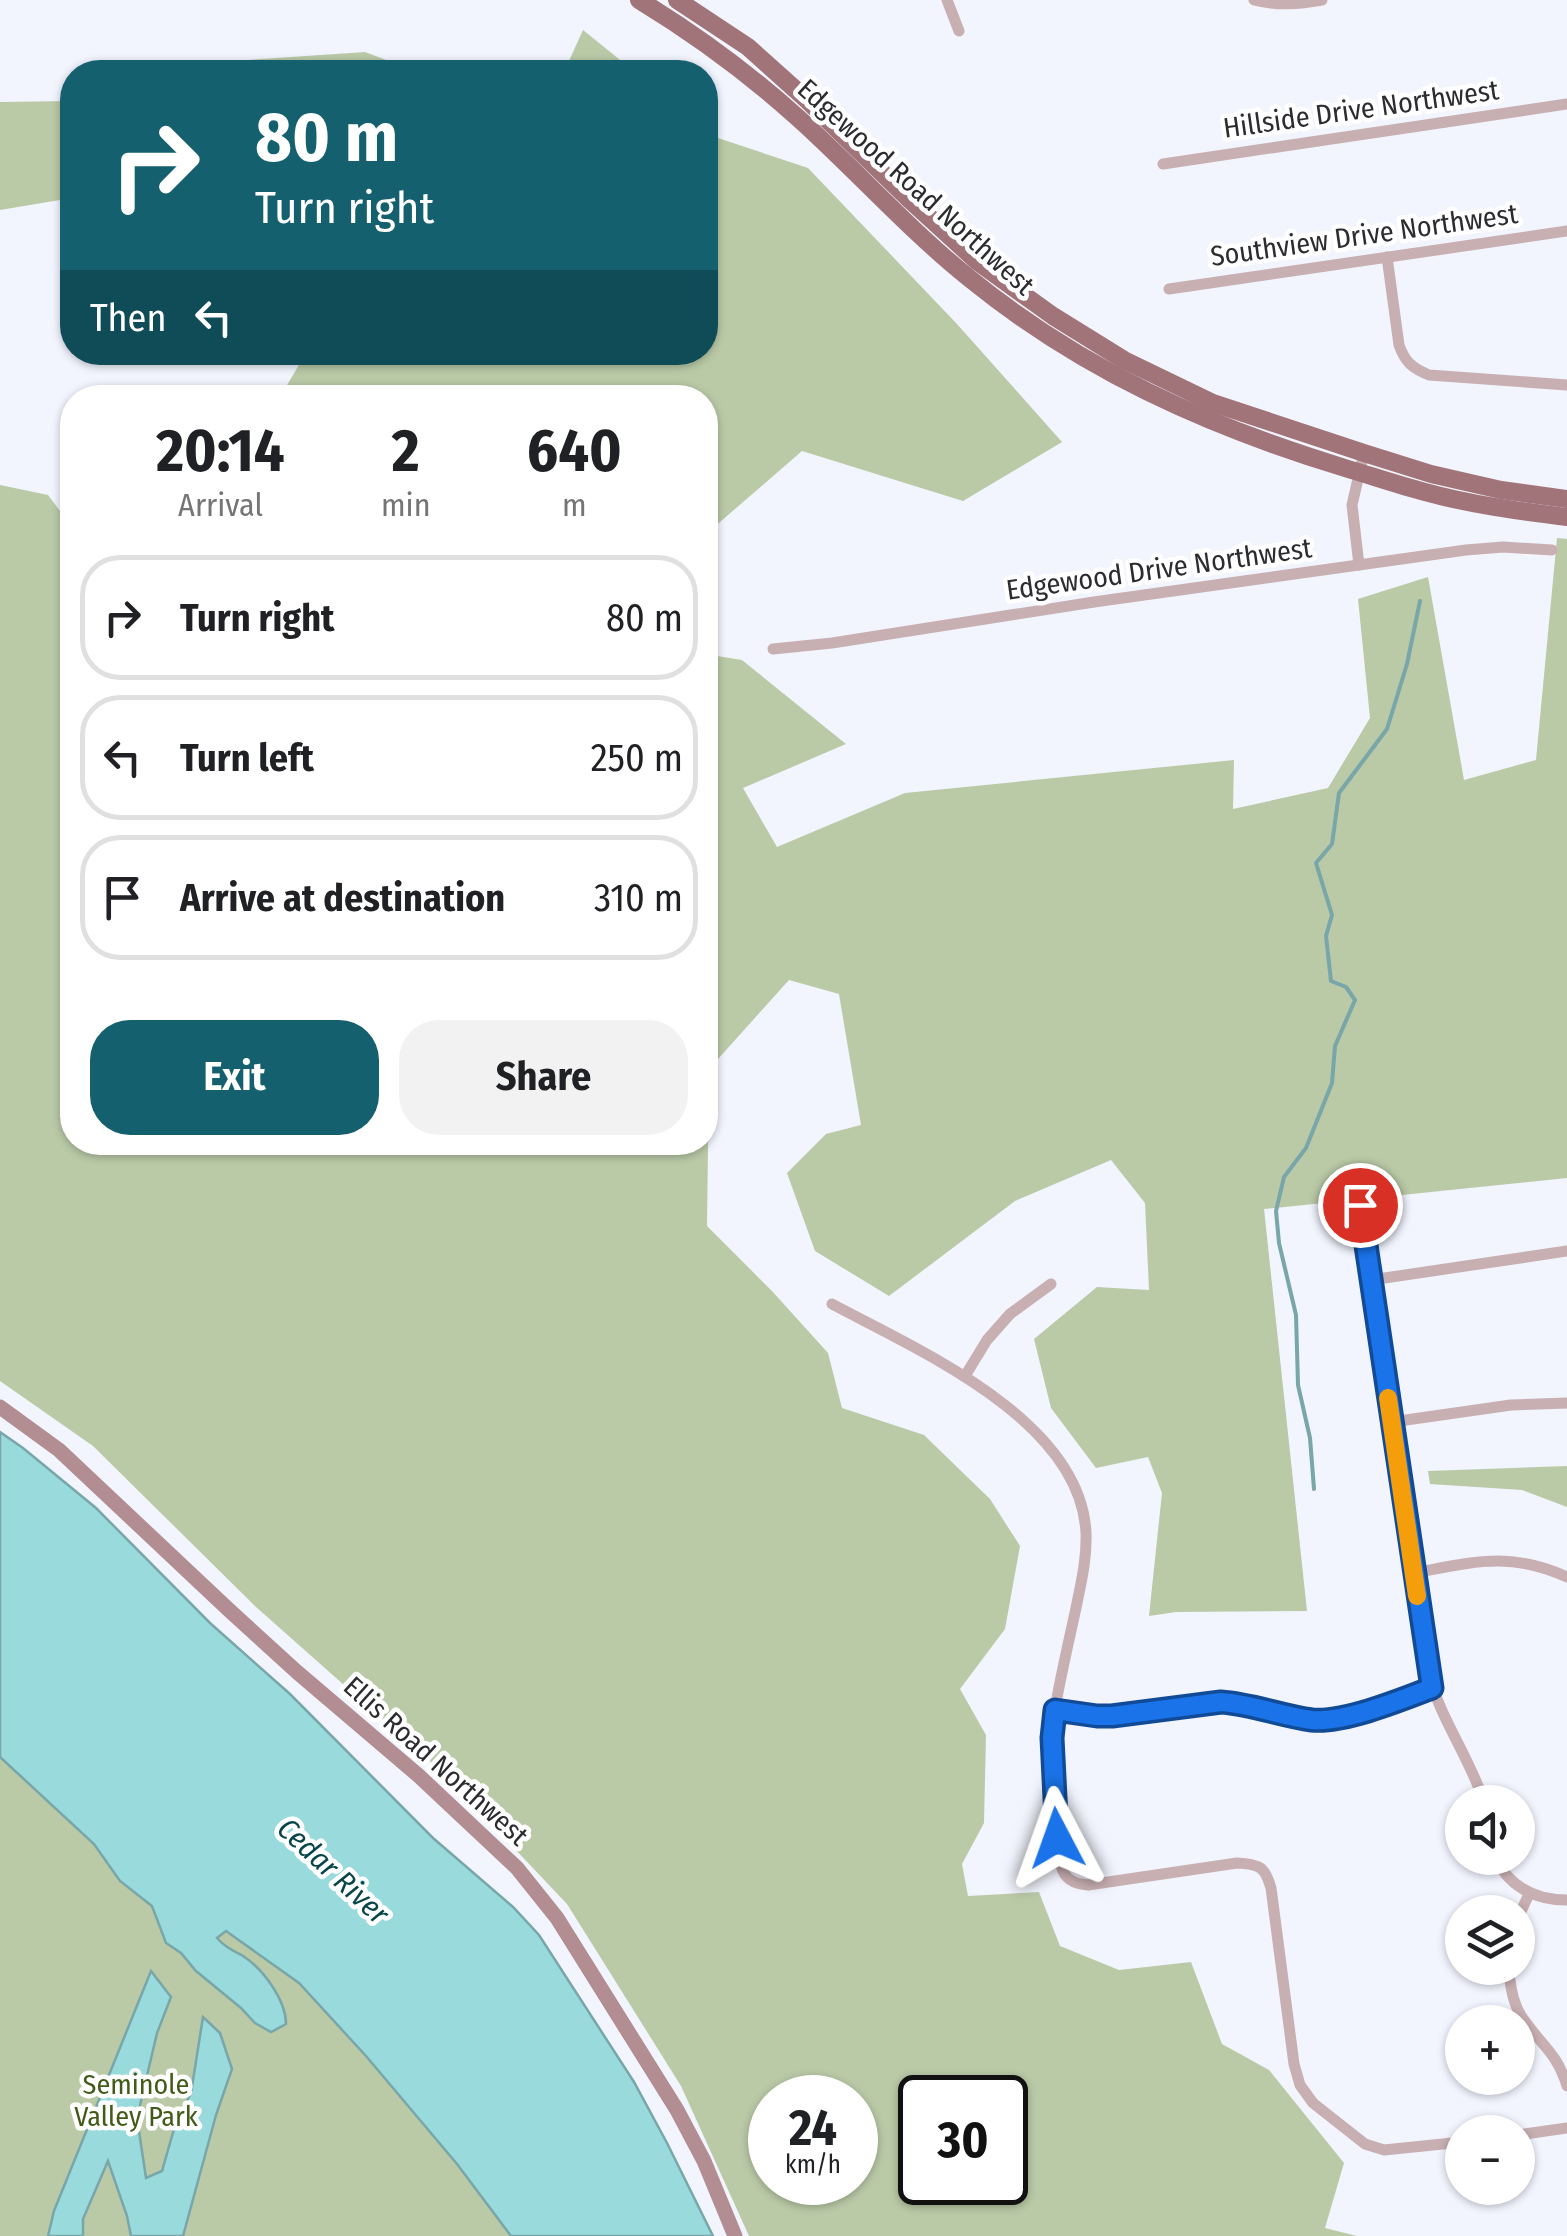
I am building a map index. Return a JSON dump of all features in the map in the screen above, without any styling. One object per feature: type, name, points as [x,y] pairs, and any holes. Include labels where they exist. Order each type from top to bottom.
[{"type":"main road","name":"Edgewood Road Northwest","points":[[639,0],[684,27],[798,117],[968,278],[1042,332],[1117,377],[1192,414],[1280,448],[1501,490],[1567,498]]},
{"type":"main road","name":"Edgewood Road Northwest","points":[[677,0],[748,47],[978,262],[1124,360],[1212,402],[1444,496],[1567,517]]},
{"type":"street","points":[[947,0],[959,31]]},
{"type":"street","points":[[1254,0],[1272,4],[1322,0]]},
{"type":"street","name":"Hillside Drive Northwest","points":[[1162,164],[1567,104]]},
{"type":"street","name":"Southview Drive Northwest","points":[[1169,289],[1567,231]]},
{"type":"street","points":[[1387,257],[1399,345],[1413,369],[1429,375],[1567,385]]},
{"type":"street","points":[[1359,565],[1352,506],[1362,462]]},
{"type":"street","name":"Edgewood Drive Northwest","points":[[773,649],[1481,548],[1552,550]]},
{"type":"street","points":[[1360,1205],[1432,1688],[1478,1785]]},
{"type":"street","points":[[1371,1280],[1567,1251]]},
{"type":"street","points":[[964,1376],[1010,1314],[1051,1284]]},
{"type":"street","points":[[832,1304],[964,1376],[1040,1436],[1064,1466],[1078,1495],[1086,1530],[1086,1560],[1052,1738],[1062,1870],[1074,1882],[1088,1885],[1237,1863],[1254,1864],[1266,1872],[1300,2085],[1313,2103],[1365,2144],[1384,2150],[1445,2144]]},
{"type":"street","points":[[1392,1422],[1512,1405],[1567,1404]]},
{"type":"street","name":"Ellis Road Northwest","points":[[0,1407],[74,1463],[264,1641],[518,1868],[557,1918],[677,2110],[704,2160],[735,2236]]},
{"type":"street","points":[[1414,1572],[1508,1560],[1540,1565],[1567,1577]]},
{"type":"street","points":[[1055,1710],[1112,1716],[1221,1702],[1325,1720],[1432,1688]]},
{"type":"street","points":[[1505,1875],[1530,1894],[1567,1900]]},
{"type":"street","points":[[1510,1985],[1523,2019],[1558,2060],[1567,2086]]},
{"type":"street","points":[[1535,2133],[1567,2128]]},
{"type":"green space","points":[[583,30],[620,60],[569,60]]},
{"type":"green space","points":[[365,52],[386,60],[248,60]]},
{"type":"green space","points":[[60,101],[60,200],[0,210],[0,102]]},
{"type":"green space","points":[[718,138],[808,168],[957,324],[1062,442],[963,501],[802,451],[718,524],[718,385],[287,385],[299,365],[718,365]]},
{"type":"green space","points":[[0,485],[48,495],[60,511],[60,1155],[708,1155],[707,1226],[828,1353],[842,1408],[924,1435],[990,1499],[1020,1546],[1005,1629],[960,1689],[986,1735],[984,1823],[962,1864],[968,1896],[1039,1892],[1060,1946],[1119,1970],[1191,1962],[1222,2044],[1269,2070],[1344,2163],[1325,2228],[1357,2236],[749,2236],[681,2086],[567,1904],[441,1771],[256,1607],[93,1446],[0,1381]]},
{"type":"green space","points":[[1557,538],[1567,539],[1567,1178],[1264,1209],[1307,1611],[1176,1612],[1149,1616],[1162,1493],[1148,1457],[1096,1468],[1051,1408],[1034,1339],[1097,1287],[1149,1290],[1145,1203],[1111,1160],[1015,1201],[889,1296],[815,1251],[787,1173],[826,1134],[861,1125],[839,994],[789,980],[718,1059],[718,656],[742,660],[846,744],[743,788],[777,847],[905,793],[1234,760],[1233,809],[1328,788],[1370,718],[1358,599],[1428,577],[1464,780],[1536,760]]},
{"type":"green space","points":[[1567,1466],[1567,1507],[1522,1490],[1430,1484],[1428,1471]]},
{"type":"green space","name":"Seminole Valley Park","points":[[0,1757],[94,1844],[120,1881],[152,1906],[166,1943],[255,2023],[242,1956],[226,1949],[216,1938],[226,1931],[299,1983],[457,2164],[511,2236],[0,2236]]},
{"type":"water","name":"Cedar River","points":[[0,1432],[96,1508],[433,1838],[513,1907],[539,1935],[634,2082],[713,2236],[511,2236],[457,2164],[299,1983],[226,1931],[217,1938],[258,1969],[282,2005],[286,2024],[271,2032],[255,2023],[166,1943],[152,1906],[120,1881],[94,1844],[0,1757]]},
{"type":"water","points":[[151,1971],[171,1997],[157,2033],[137,2118],[146,2178],[162,2171],[176,2122],[191,2093],[203,2017],[220,2033],[232,2069],[183,2236],[131,2236],[108,2161],[83,2219],[83,2236],[48,2236],[54,2211]]},
{"type":"waterway","points":[[1314,1489],[1310,1438],[1298,1385],[1296,1315],[1279,1243],[1276,1211],[1284,1177],[1306,1148],[1332,1083],[1335,1046],[1355,1000],[1346,987],[1331,981],[1326,936],[1332,915],[1316,863],[1332,844],[1339,793],[1387,729],[1407,664],[1420,601]]},
{"type":"slow traffic","points":[[1388,1398],[1417,1596]]},
{"type":"route","points":[[1057,1838],[1052,1738],[1055,1710],[1112,1716],[1221,1702],[1325,1720],[1432,1688],[1360,1205]]}]
